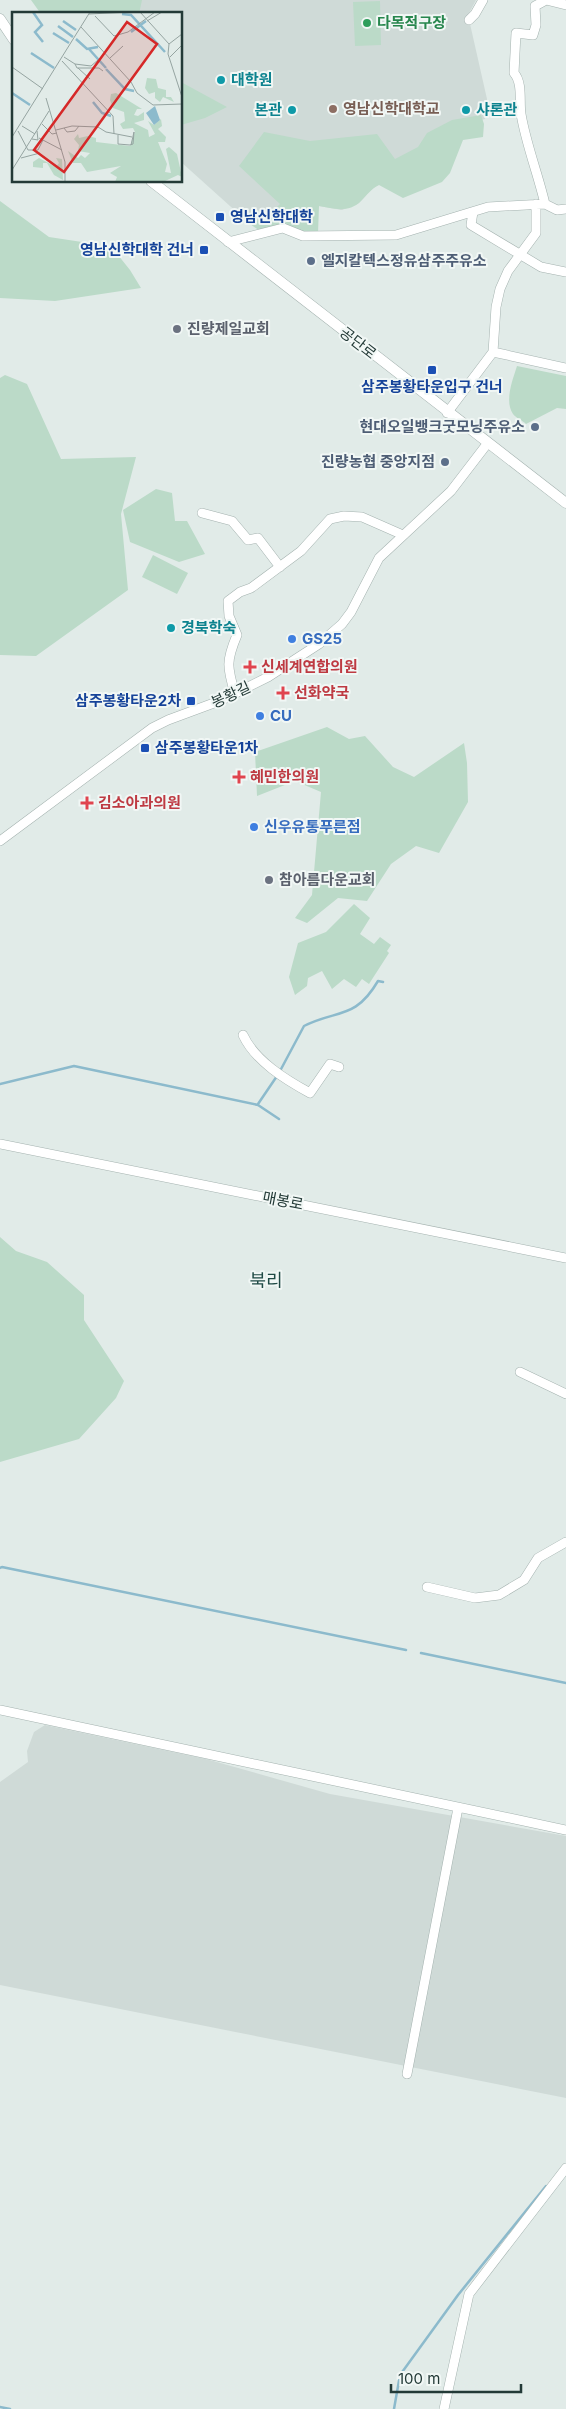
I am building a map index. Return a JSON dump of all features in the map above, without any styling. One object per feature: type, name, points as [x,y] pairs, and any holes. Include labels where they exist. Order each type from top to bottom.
[{"type":"street","points":[[468,20],[475,14],[483,0]]},
{"type":"street","points":[[447,413],[493,352],[496,307],[500,289],[508,270],[536,234],[541,204],[520,113],[518,78],[514,73],[516,33],[533,35],[536,25],[535,6],[546,0],[566,5]]},
{"type":"street","points":[[0,20],[12,37]]},
{"type":"street","name":"공단로","points":[[152,182],[447,413],[566,503]]},
{"type":"street","points":[[228,242],[282,228],[303,236],[396,235],[488,207],[541,204],[557,210],[566,209]]},
{"type":"street","points":[[473,212],[471,225],[541,267],[566,272]]},
{"type":"street","points":[[493,352],[566,368]]},
{"type":"street","name":"봉황길","points":[[0,841],[152,728],[235,694],[268,677],[304,654],[342,624],[358,602],[379,558],[451,491],[487,444]]},
{"type":"street","points":[[202,512],[232,521],[248,540],[258,538],[280,566]]},
{"type":"street","points":[[235,694],[227,668],[228,656],[238,636],[229,616],[228,601],[251,588],[300,551],[330,520],[344,516],[362,517],[404,535]]},
{"type":"street","points":[[243,1035],[248,1046],[280,1075],[310,1093],[334,1066]]},
{"type":"street","name":"매봉로","points":[[0,1144],[566,1258]]},
{"type":"street","points":[[520,1372],[566,1394]]},
{"type":"street","points":[[427,1587],[475,1598],[499,1595],[524,1580],[543,1554],[566,1542]]},
{"type":"street","points":[[0,1710],[566,1830]]},
{"type":"street","points":[[407,2074],[458,1808]]},
{"type":"street","points":[[444,2409],[469,2294],[566,2168]]},
{"type":"shaded area","name":"영남신학대학교","points":[[114,0],[476,0],[468,15],[487,99],[485,119],[448,129],[442,152],[373,188],[359,203],[342,210],[319,206],[270,214],[250,224],[182,163],[182,12],[111,12]]},
{"type":"shaded area","points":[[45,1725],[206,1759],[330,1794],[566,1836],[566,2098],[0,1985],[0,1782],[28,1762],[27,1751],[34,1732]]},
{"type":"green space","points":[[31,0],[142,0],[139,12],[40,12]]},
{"type":"green space","name":"다목적구장","points":[[380,1],[381,45],[355,46],[353,2]]},
{"type":"green space","points":[[182,83],[227,107],[205,118],[182,125]]},
{"type":"green space","points":[[481,115],[484,124],[483,137],[463,140],[450,173],[442,182],[403,198],[379,185],[356,205],[346,209],[319,206],[318,233],[260,231],[250,224],[270,214],[280,204],[239,166],[264,132],[310,141],[377,134],[395,159],[418,147],[427,133],[452,120]]},
{"type":"green space","points":[[0,201],[49,237],[82,242],[118,255],[141,288],[55,301],[0,298]]},
{"type":"green space","points":[[517,366],[566,376],[566,409],[557,408],[526,424],[514,415],[510,409],[509,397]]},
{"type":"green space","points":[[5,375],[27,384],[61,459],[136,457],[121,514],[128,590],[36,656],[0,655],[0,378]]},
{"type":"green space","points":[[156,489],[172,493],[175,521],[187,521],[205,554],[179,562],[130,542],[123,510]]},
{"type":"green space","points":[[153,555],[188,573],[177,594],[142,577]]},
{"type":"green space","points":[[327,727],[349,739],[365,736],[393,767],[414,777],[464,743],[467,763],[468,802],[439,853],[416,846],[391,864],[367,901],[338,898],[307,923],[295,918],[312,895],[321,792],[295,781],[257,796],[255,752]]},
{"type":"green space","points":[[354,904],[370,918],[360,934],[374,944],[380,937],[391,945],[387,951],[389,953],[369,984],[362,979],[356,987],[344,979],[332,989],[322,971],[308,978],[307,986],[295,995],[289,977],[298,943],[326,932]]},
{"type":"green space","points":[[0,1237],[16,1251],[47,1262],[84,1295],[84,1320],[124,1381],[116,1398],[79,1439],[0,1462]]},
{"type":"waterway","points":[[280,1071],[304,1026],[353,1008],[362,1002],[378,981],[383,982]]},
{"type":"waterway","points":[[0,1084],[74,1066],[258,1105],[279,1119]]},
{"type":"waterway","points":[[258,1104],[277,1076]]},
{"type":"waterway","points":[[0,1568],[406,1650]]},
{"type":"waterway","points":[[421,1653],[566,1683]]},
{"type":"waterway","points":[[394,2409],[400,2375],[458,2295],[546,2186]]},
{"type":"waterway","points":[[0,2407],[10,2409]]},
{"type":"place","name":"다목적구장","points":[[367,23]]},
{"type":"place","name":"대학원","points":[[221,80]]},
{"type":"place","name":"영남신학대학교","points":[[333,109]]},
{"type":"place","name":"본관","points":[[292,110]]},
{"type":"place","name":"샤론관","points":[[466,110]]},
{"type":"place","name":"영남신학대학","points":[[220,217]]},
{"type":"place","name":"영남신학대학 건너","points":[[204,250]]},
{"type":"place","name":"엘지칼텍스정유삼주주유소","points":[[311,261]]},
{"type":"place","name":"진량제일교회","points":[[177,329]]},
{"type":"place","name":"삼주봉황타운입구 건너","points":[[432,370]]},
{"type":"place","name":"현대오일뱅크굿모닝주유소","points":[[535,427]]},
{"type":"place","name":"진량농협 중앙지점","points":[[445,462]]},
{"type":"place","name":"경북학숙","points":[[171,628]]},
{"type":"place","name":"GS25","points":[[292,639]]},
{"type":"place","name":"신세계연합의원","points":[[250,667]]},
{"type":"place","name":"선화약국","points":[[283,693]]},
{"type":"place","name":"삼주봉황타운2차","points":[[191,701]]},
{"type":"place","name":"CU","points":[[260,716]]},
{"type":"place","name":"삼주봉황타운1차","points":[[145,748]]},
{"type":"place","name":"혜민한의원","points":[[239,777]]},
{"type":"place","name":"김소아과의원","points":[[87,803]]},
{"type":"place","name":"신우유통푸른점","points":[[254,827]]},
{"type":"place","name":"참아름다운교회","points":[[269,880]]},
{"type":"district","name":"북리","points":[[266,1281]]}]
